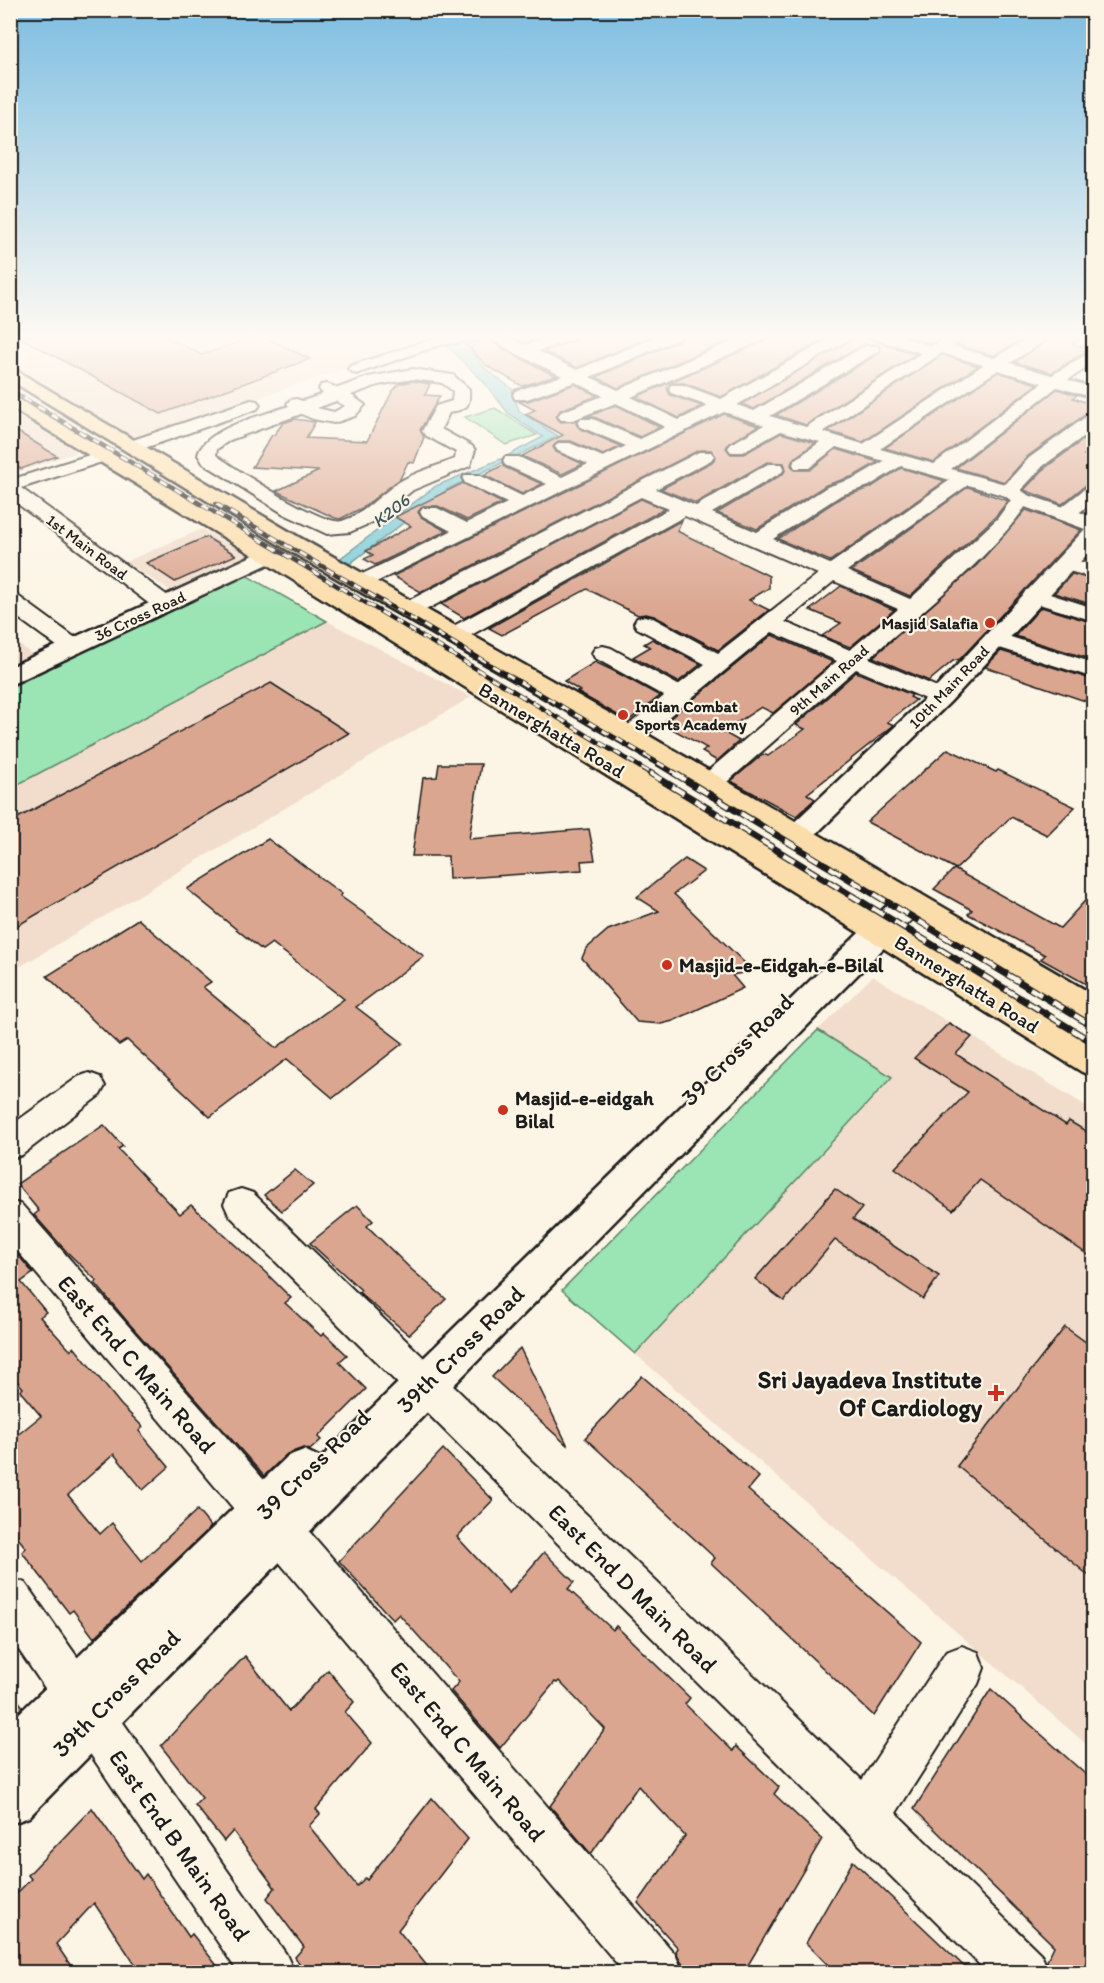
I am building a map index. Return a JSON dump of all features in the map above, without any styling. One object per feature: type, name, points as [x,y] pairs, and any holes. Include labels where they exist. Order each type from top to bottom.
[{"type":"main road","name":"Bannerghatta Road","points":[[52,428],[96,458],[269,555],[1094,1062]]},
{"type":"main road","name":"Bannerghatta Road","points":[[102,428],[361,582],[456,634],[903,897],[1090,1002]]},
{"type":"street","points":[[133,446],[186,428]]},
{"type":"street","points":[[241,428],[209,447],[207,455],[209,459],[247,485],[323,528],[343,528],[368,517],[406,486],[462,462],[466,450],[431,431],[433,428]]},
{"type":"street","points":[[598,428],[642,446]]},
{"type":"street","points":[[361,582],[680,428]]},
{"type":"street","points":[[737,448],[773,428]]},
{"type":"street","points":[[786,428],[939,469],[1094,525]]},
{"type":"street","points":[[808,434],[818,428]]},
{"type":"street","points":[[866,450],[900,428]]},
{"type":"street","points":[[939,469],[994,428]]},
{"type":"street","points":[[1015,495],[1036,462],[1084,428]]},
{"type":"street","points":[[802,464],[833,441]]},
{"type":"street","points":[[564,447],[604,464]]},
{"type":"street","points":[[411,609],[705,456]]},
{"type":"street","points":[[12,487],[96,458]]},
{"type":"street","points":[[757,541],[834,491],[862,482],[900,459]]},
{"type":"street","points":[[512,461],[563,484]]},
{"type":"street","points":[[456,634],[775,468]]},
{"type":"street","points":[[630,736],[834,571],[965,478]]},
{"type":"street","points":[[472,479],[524,504]]},
{"type":"street","points":[[218,497],[247,485]]},
{"type":"street","name":"1st Main Road","points":[[12,487],[164,604]]},
{"type":"street","points":[[640,489],[757,541],[834,571],[914,608]]},
{"type":"street","points":[[1065,514],[1094,491]]},
{"type":"street","name":"9th Main Road","points":[[710,783],[914,608],[1004,523],[1015,495]]},
{"type":"street","points":[[430,512],[467,531]]},
{"type":"street","name":"10th Main Road","points":[[798,835],[941,697],[1094,533]]},
{"type":"street","name":"36 Cross Road","points":[[10,677],[269,555]]},
{"type":"street","points":[[1065,564],[1094,573]]},
{"type":"street","points":[[1034,595],[1094,615]]},
{"type":"street","points":[[10,601],[73,647]]},
{"type":"street","points":[[645,623],[720,663]]},
{"type":"street","points":[[769,623],[941,697]]},
{"type":"street","points":[[995,639],[1094,671]]},
{"type":"street","points":[[603,653],[679,695]]},
{"type":"street","name":"39th Cross Road","points":[[10,1798],[84,1705],[903,897]]},
{"type":"street","points":[[10,1146],[89,1086]]},
{"type":"street","name":"East End D Main Road","points":[[241,1204],[1023,1972]]},
{"type":"street","name":"East End C Main Road","points":[[10,1216],[657,1972]]},
{"type":"street","name":"East End B Main Road","points":[[10,1598],[268,1972]]},
{"type":"street","points":[[865,1817],[962,1668]]},
{"type":"street","points":[[10,1758],[84,1705]]},
{"type":"shaded area","points":[[11,428],[38,428],[77,452],[11,475]]},
{"type":"shaded area","points":[[116,428],[169,428],[135,439]]},
{"type":"shaded area","points":[[202,529],[252,557],[174,593],[125,562]]},
{"type":"shaded area","points":[[327,621],[471,697],[11,972],[11,788]]},
{"type":"shaded area","points":[[11,638],[37,658],[11,670]]},
{"type":"shaded area","name":"Sri Jayadeva Institute Of Cardiology","points":[[873,976],[1093,1110],[1093,1750],[635,1354],[892,1078],[818,1030]]},
{"type":"green space","points":[[480,428],[525,428],[537,435],[506,445]]},
{"type":"green space","points":[[244,574],[327,621],[11,788],[11,687]]},
{"type":"green space","points":[[818,1030],[892,1077],[635,1354],[562,1290]]},
{"type":"water","points":[[529,428],[545,428],[558,436],[448,489],[348,565],[338,560],[436,486],[503,458],[543,437]]},
{"type":"building","points":[[10,428],[57,456],[21,469],[10,462]]},
{"type":"building","points":[[280,428],[312,428],[306,438],[367,441],[374,428],[421,428],[420,430],[424,437],[414,463],[408,462],[400,479],[362,508],[340,519],[276,491],[319,471],[252,467],[272,435]]},
{"type":"building","points":[[550,428],[579,428],[621,446],[603,455],[571,441],[558,441],[553,447],[556,452],[583,464],[562,474],[522,456],[563,435]]},
{"type":"building","points":[[618,428],[659,428],[640,437]]},
{"type":"building","points":[[696,428],[755,428],[729,443],[726,448],[731,454],[744,454],[781,433],[815,443],[793,459],[791,465],[795,470],[810,470],[836,449],[878,462],[854,476],[826,485],[757,529],[717,513],[783,474],[786,469],[784,463],[767,462],[696,503],[661,489],[712,462],[716,457],[711,450],[699,450],[421,592],[393,576]]},
{"type":"building","points":[[833,428],[885,428],[863,442],[828,431]]},
{"type":"building","points":[[915,428],[980,428],[934,462],[885,448]]},
{"type":"building","points":[[1008,428],[1067,428],[1028,456],[1005,482],[956,468]]},
{"type":"building","points":[[1090,435],[1094,436],[1094,447],[1084,455],[1094,458],[1094,483],[1086,485],[1062,504],[1024,490],[1045,468]]},
{"type":"building","points":[[503,465],[542,484],[522,494],[484,475]]},
{"type":"building","points":[[901,468],[945,481],[830,561],[778,539],[842,497],[870,488]]},
{"type":"building","points":[[463,483],[502,503],[467,520],[438,506],[423,506],[418,512],[421,517],[446,531],[375,565],[364,559],[373,555],[366,551],[411,526],[395,517]]},
{"type":"building","points":[[968,487],[1008,501],[995,517],[910,596],[852,571]]},
{"type":"building","points":[[641,499],[664,509],[464,618],[441,604]]},
{"type":"building","points":[[1026,510],[1081,530],[960,659],[953,661],[929,681],[873,657],[977,565]]},
{"type":"building","points":[[682,520],[677,531],[769,576],[769,588],[749,600],[769,610],[718,650],[654,616],[638,615],[587,589],[502,635],[489,628]]},
{"type":"building","points":[[206,537],[236,555],[175,582],[146,563]]},
{"type":"building","points":[[1072,574],[1094,580],[1094,605],[1054,593]]},
{"type":"building","points":[[841,586],[894,610],[850,647],[822,636],[841,623],[810,610]]},
{"type":"building","points":[[1041,607],[1094,623],[1094,660],[1015,636]]},
{"type":"building","points":[[772,635],[833,662],[773,713],[761,707],[723,732],[739,741],[717,761],[702,752],[707,748],[663,724]]},
{"type":"building","points":[[652,639],[701,664],[678,682],[633,657],[650,647],[644,644]]},
{"type":"building","points":[[1001,651],[1094,680],[1094,704],[985,667]]},
{"type":"building","points":[[595,662],[660,696],[628,721],[577,692],[580,691],[564,681]]},
{"type":"building","points":[[856,672],[912,695],[910,697],[916,700],[887,722],[894,725],[807,794],[815,799],[796,816],[731,781],[763,754],[768,756],[805,729],[796,725]]},
{"type":"building","points":[[271,683],[349,733],[10,930],[10,822]]},
{"type":"building","points":[[948,749],[1075,807],[1047,835],[1011,817],[956,869],[867,822]]},
{"type":"building","points":[[439,764],[481,764],[469,839],[589,829],[595,860],[581,861],[582,870],[449,879],[448,856],[412,856],[423,778],[437,777]]},
{"type":"building","points":[[268,839],[342,894],[340,896],[424,956],[356,1007],[403,1043],[333,1098],[287,1059],[210,1117],[127,1040],[119,1045],[47,976],[138,919],[211,982],[203,987],[276,1048],[344,999],[272,943],[262,950],[187,889]]},
{"type":"building","name":"Masjid-e-Eidgah-e-Bilal","points":[[685,859],[704,871],[674,894],[753,971],[732,975],[743,988],[673,1021],[661,1024],[637,1022],[582,958],[586,949],[608,930],[659,911],[637,897]]},
{"type":"building","points":[[954,869],[1060,928],[1094,891],[1094,975],[1086,984],[1041,959],[1045,955],[968,914],[972,910],[934,889]]},
{"type":"building","points":[[949,1023],[972,1037],[956,1054],[1066,1125],[1069,1121],[1094,1136],[1094,1259],[980,1180],[953,1210],[895,1168],[968,1092],[914,1058]]},
{"type":"building","points":[[104,1125],[123,1146],[118,1149],[180,1214],[191,1205],[291,1298],[285,1303],[321,1336],[324,1333],[347,1355],[339,1362],[366,1389],[318,1437],[321,1440],[310,1450],[303,1448],[287,1454],[264,1476],[126,1320],[95,1283],[97,1281],[34,1215],[39,1211],[17,1184]]},
{"type":"building","points":[[295,1170],[313,1185],[282,1211],[264,1195]]},
{"type":"building","points":[[835,1189],[862,1208],[853,1219],[939,1276],[923,1299],[835,1240],[784,1301],[755,1279]]},
{"type":"building","points":[[357,1205],[373,1221],[367,1226],[446,1299],[409,1335],[363,1296],[359,1292],[361,1290],[310,1243]]},
{"type":"building","points":[[18,1255],[33,1273],[21,1282],[46,1312],[40,1317],[70,1350],[74,1347],[121,1405],[143,1427],[139,1431],[169,1467],[143,1490],[114,1454],[68,1495],[100,1534],[112,1523],[142,1561],[197,1510],[211,1527],[94,1638],[73,1610],[69,1613],[22,1552],[26,1548],[10,1528],[10,1441],[41,1416],[20,1391],[23,1388],[10,1373],[10,1261]]},
{"type":"building","points":[[1065,1327],[1094,1348],[1094,1580],[957,1466]]},
{"type":"building","points":[[520,1348],[567,1444],[567,1445],[492,1377]]},
{"type":"building","points":[[642,1376],[759,1477],[748,1490],[921,1642],[874,1716],[711,1563],[715,1558],[585,1438]]},
{"type":"building","points":[[443,1449],[493,1500],[457,1537],[509,1593],[544,1552],[574,1582],[568,1589],[613,1630],[616,1626],[690,1698],[685,1704],[733,1751],[736,1746],[779,1787],[774,1794],[822,1839],[744,1972],[691,1972],[681,1962],[676,1951],[678,1948],[638,1903],[685,1836],[638,1786],[591,1854],[550,1806],[605,1729],[559,1681],[555,1682],[500,1748],[451,1691],[459,1682],[399,1614],[393,1620],[339,1561]]},
{"type":"building","points":[[245,1656],[289,1711],[328,1670],[354,1702],[345,1712],[372,1743],[316,1809],[320,1814],[309,1826],[357,1886],[365,1878],[367,1880],[432,1798],[468,1839],[398,1930],[432,1972],[305,1972],[295,1957],[304,1947],[267,1898],[275,1888],[233,1831],[224,1841],[195,1805],[202,1798],[161,1746]]},
{"type":"building","points":[[991,1689],[1094,1782],[1094,1972],[1051,1972],[1047,1961],[1054,1946],[914,1809]]},
{"type":"building","points":[[10,1690],[23,1707],[10,1718]]},
{"type":"building","points":[[92,1808],[142,1879],[146,1874],[189,1937],[192,1934],[222,1972],[140,1972],[94,1903],[56,1944],[75,1972],[10,1972],[10,1900],[31,1879],[28,1875]]},
{"type":"building","points":[[853,1861],[970,1972],[835,1972],[806,1943]]},
{"type":"railway","points":[[73,428],[652,774]]},
{"type":"railway","points":[[216,504],[677,774]]},
{"type":"railway","points":[[650,773],[1094,1043]]},
{"type":"railway","points":[[674,773],[1094,1027]]},
{"type":"place","name":"Masjid Salafia","points":[[990,623]]},
{"type":"place","name":"Indian Combat Sports Academy","points":[[623,715]]},
{"type":"place","name":"Masjid-e-Eidgah-e-Bilal","points":[[667,965]]},
{"type":"place","name":"Masjid-e-eidgah Bilal","points":[[503,1110]]},
{"type":"place","name":"Sri Jayadeva Institute Of Cardiology","points":[[996,1393]]},
{"type":"water label","name":"K206","points":[[391,511]]}]
